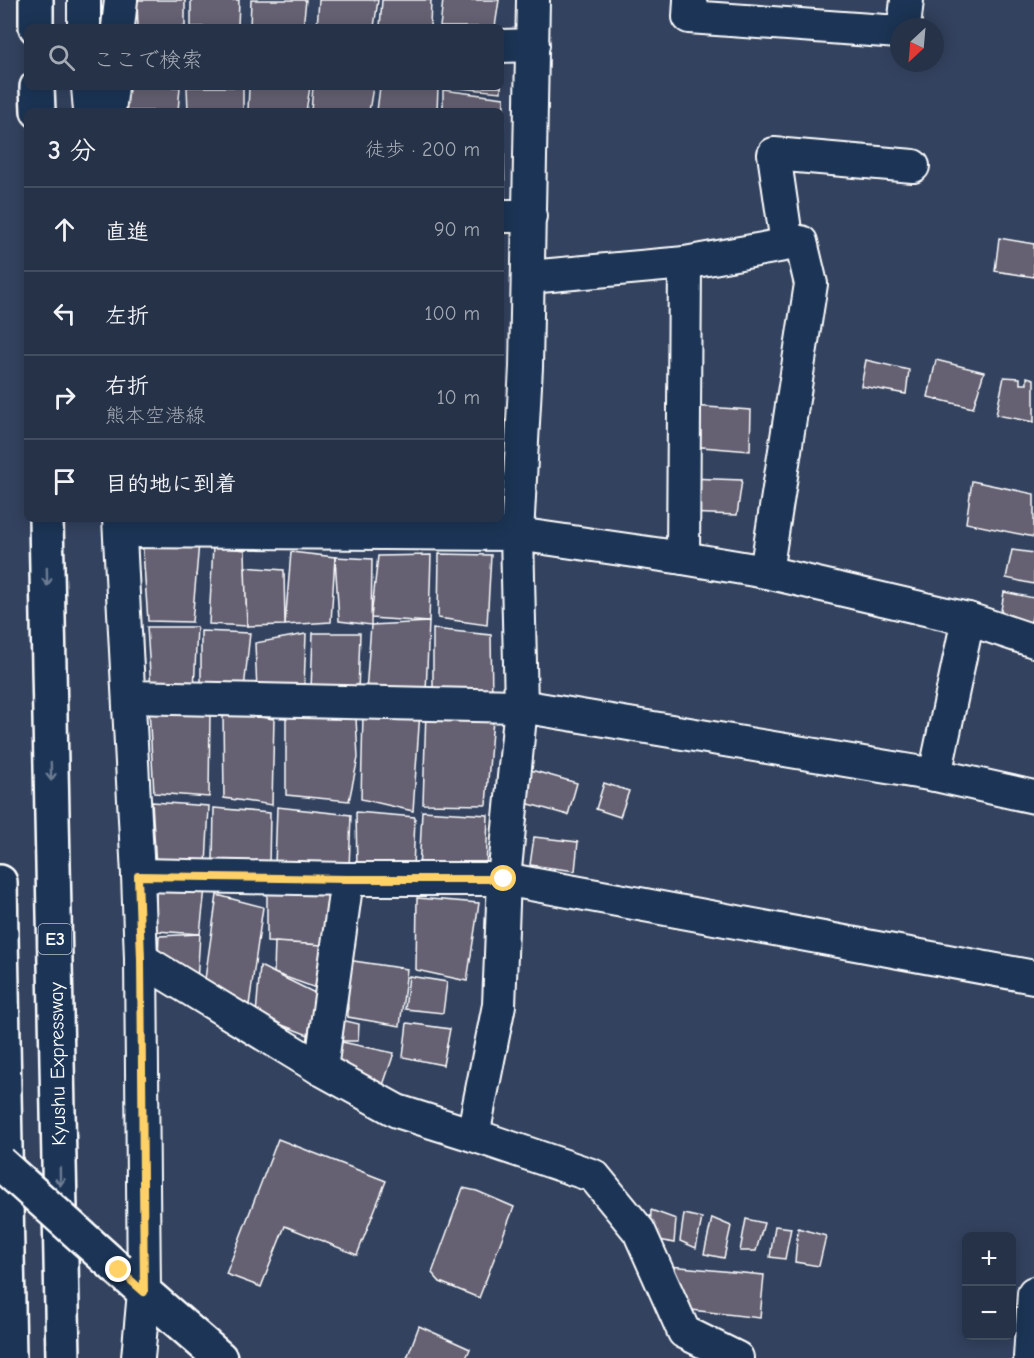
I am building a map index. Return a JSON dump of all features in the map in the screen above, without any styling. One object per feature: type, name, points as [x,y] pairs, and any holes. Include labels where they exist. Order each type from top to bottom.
[{"type":"main road","points":[[36,0],[36,24]]},
{"type":"main road","points":[[37,90],[38,108]]},
{"type":"main road","name":"Kyushu Expressway","points":[[46,522],[63,1358]]},
{"type":"main road","points":[[0,882],[9,1358]]},
{"type":"main road","points":[[0,1163],[220,1358]]},
{"type":"street","points":[[84,0],[84,24]]},
{"type":"street","points":[[118,24],[120,0]]},
{"type":"street","points":[[473,1135],[499,1005],[504,879],[520,706],[514,367],[529,277],[516,216],[533,45],[533,0]]},
{"type":"street","points":[[690,0],[689,17],[890,31]]},
{"type":"street","points":[[905,18],[907,0]]},
{"type":"street","points":[[504,46],[533,45]]},
{"type":"street","points":[[88,90],[90,108]]},
{"type":"street","points":[[109,108],[112,90]]},
{"type":"street","points":[[787,244],[774,154],[913,166]]},
{"type":"street","points":[[529,277],[685,263],[801,242],[811,284],[766,572]]},
{"type":"street","points":[[683,558],[685,263]]},
{"type":"street","points":[[138,1358],[144,1292],[141,959],[120,525],[517,534],[766,572],[968,619],[1034,641]]},
{"type":"street","points":[[935,775],[968,619]]},
{"type":"street","points":[[129,697],[520,706],[935,775],[1034,797]]},
{"type":"street","points":[[138,876],[504,879],[1034,976]]},
{"type":"street","points":[[321,1069],[347,879]]},
{"type":"street","points":[[141,959],[321,1069],[397,1111],[594,1176],[639,1231],[684,1332],[738,1358]]},
{"type":"street","points":[[1032,1358],[1034,1293]]},
{"type":"building","points":[[137,0],[185,0],[185,24],[138,24]]},
{"type":"building","points":[[191,0],[239,0],[238,24],[191,24]]},
{"type":"building","points":[[251,0],[306,0],[303,24],[250,24]]},
{"type":"building","points":[[319,0],[378,0],[374,24],[317,24]]},
{"type":"building","points":[[382,0],[431,0],[430,24],[380,24]]},
{"type":"building","points":[[443,0],[499,0],[495,24],[440,24]]},
{"type":"building","points":[[119,90],[180,90],[178,108],[118,108]]},
{"type":"building","points":[[187,90],[243,90],[243,108],[188,108]]},
{"type":"building","points":[[249,90],[310,90],[306,108],[248,108]]},
{"type":"building","points":[[313,90],[372,90],[370,108],[311,108]]},
{"type":"building","points":[[380,90],[438,90],[437,108],[377,108]]},
{"type":"building","points":[[443,90],[504,98],[504,108],[443,108]]},
{"type":"building","points":[[504,150],[505,209],[504,209]]},
{"type":"building","points":[[999,238],[1034,244],[1034,277],[995,271]]},
{"type":"building","points":[[866,360],[909,370],[906,394],[861,386]]},
{"type":"building","points":[[936,360],[984,372],[973,408],[928,397]]},
{"type":"building","points":[[1004,377],[1020,378],[1020,384],[1027,384],[1027,377],[1034,379],[1034,422],[996,415]]},
{"type":"building","points":[[691,406],[751,410],[750,451],[690,446]]},
{"type":"building","points":[[687,478],[742,480],[737,515],[686,513]]},
{"type":"building","points":[[972,481],[1034,494],[1034,537],[966,523]]},
{"type":"building","points":[[142,537],[199,543],[192,622],[148,621]]},
{"type":"building","points":[[213,546],[245,550],[247,626],[209,624]]},
{"type":"building","points":[[1012,550],[1034,553],[1034,584],[1006,578]]},
{"type":"building","points":[[291,552],[335,557],[331,622],[285,625]]},
{"type":"building","points":[[439,554],[491,555],[487,625],[438,618]]},
{"type":"building","points":[[431,555],[429,622],[371,618],[378,556]]},
{"type":"building","points":[[335,557],[372,559],[371,625],[339,621]]},
{"type":"building","points":[[245,567],[284,570],[285,625],[247,626]]},
{"type":"building","points":[[1004,592],[1034,598],[1034,610],[1029,628],[999,623]]},
{"type":"building","points":[[429,622],[426,692],[366,692],[371,625]]},
{"type":"building","points":[[147,627],[197,627],[194,690],[151,689]]},
{"type":"building","points":[[433,629],[491,635],[492,697],[433,695]]},
{"type":"building","points":[[201,631],[250,633],[244,689],[201,686]]},
{"type":"building","points":[[313,633],[360,633],[358,693],[311,690]]},
{"type":"building","points":[[306,634],[304,687],[257,691],[255,643]]},
{"type":"building","points":[[149,709],[210,711],[209,797],[154,793]]},
{"type":"building","points":[[426,711],[493,719],[486,805],[423,804]]},
{"type":"building","points":[[223,712],[274,719],[272,805],[224,798]]},
{"type":"building","points":[[420,712],[413,811],[361,799],[363,714]]},
{"type":"building","points":[[286,717],[356,718],[358,758],[349,801],[286,795]]},
{"type":"building","points":[[531,770],[577,783],[568,815],[522,802]]},
{"type":"building","points":[[604,783],[629,791],[620,817],[596,809]]},
{"type":"building","points":[[152,802],[209,806],[206,865],[156,866]]},
{"type":"building","points":[[277,807],[351,815],[349,869],[275,865]]},
{"type":"building","points":[[214,808],[270,813],[269,866],[213,861]]},
{"type":"building","points":[[422,811],[488,815],[486,872],[419,871]]},
{"type":"building","points":[[356,812],[415,817],[413,869],[357,869]]},
{"type":"building","points":[[534,837],[578,842],[575,871],[530,865]]},
{"type":"building","points":[[156,885],[205,888],[200,934],[156,931]]},
{"type":"building","points":[[267,886],[329,892],[322,945],[267,942]]},
{"type":"building","points":[[217,895],[263,907],[249,1005],[205,979]]},
{"type":"building","points":[[417,898],[479,903],[467,981],[416,970]]},
{"type":"building","points":[[200,934],[197,982],[158,959],[159,936]]},
{"type":"building","points":[[275,942],[322,945],[316,988],[274,973]]},
{"type":"building","points":[[347,960],[407,969],[400,1026],[348,1017]]},
{"type":"building","points":[[260,966],[317,994],[308,1035],[256,1015]]},
{"type":"building","points":[[409,976],[447,982],[443,1013],[405,1009]]},
{"type":"building","points":[[333,1018],[359,1024],[358,1041],[333,1041]]},
{"type":"building","points":[[407,1023],[450,1029],[443,1065],[403,1057]]},
{"type":"building","points":[[342,1042],[394,1053],[380,1094],[334,1069]]},
{"type":"building","points":[[278,1139],[386,1181],[357,1255],[285,1226],[261,1287],[226,1274]]},
{"type":"building","points":[[463,1188],[477,1191],[514,1207],[479,1298],[440,1282],[432,1273]]},
{"type":"building","points":[[651,1210],[676,1219],[674,1243],[650,1238]]},
{"type":"building","points":[[684,1214],[702,1218],[696,1248],[680,1241]]},
{"type":"building","points":[[712,1218],[731,1226],[724,1258],[704,1254]]},
{"type":"building","points":[[746,1219],[764,1223],[756,1251],[740,1251]]},
{"type":"building","points":[[775,1226],[791,1228],[785,1259],[770,1257]]},
{"type":"building","points":[[798,1228],[826,1236],[819,1266],[795,1262]]},
{"type":"building","points":[[670,1266],[764,1275],[760,1318],[683,1309]]},
{"type":"building","points":[[419,1326],[470,1349],[466,1358],[407,1358]]},
{"type":"route","points":[[119,1270],[144,1292],[141,959],[138,876],[504,879]]}]
